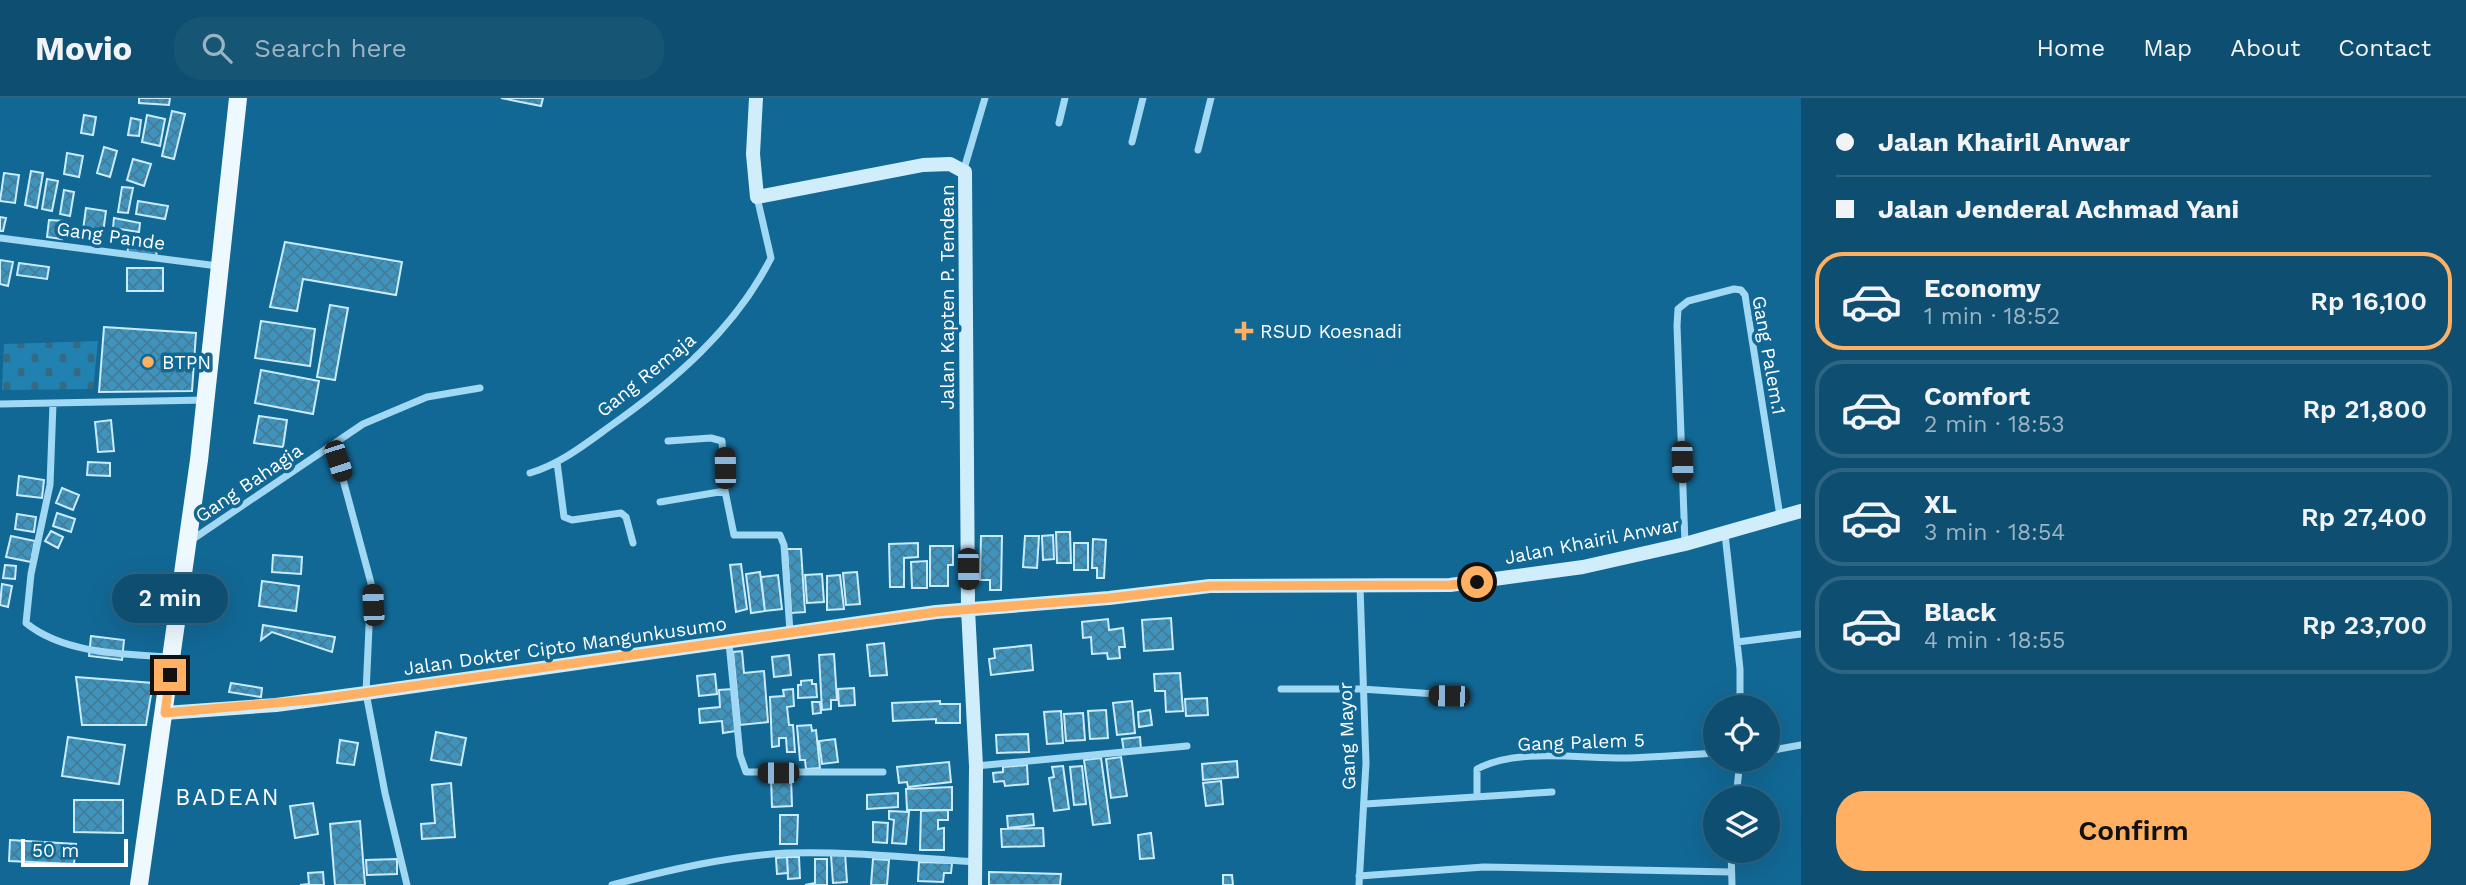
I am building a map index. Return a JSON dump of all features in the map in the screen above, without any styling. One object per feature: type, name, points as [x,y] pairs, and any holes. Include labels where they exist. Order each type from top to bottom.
[{"type":"main road","points":[[139,885],[207,400],[218,266],[238,98]]},
{"type":"street","points":[[756,98],[753,154],[757,197]]},
{"type":"street","points":[[966,163],[985,98]]},
{"type":"street","points":[[1059,123],[1065,98]]},
{"type":"street","points":[[1132,142],[1143,98]]},
{"type":"street","points":[[1198,150],[1211,98]]},
{"type":"street","name":"Jalan Kapten P. Tendean","points":[[757,197],[897,169],[966,163],[968,609],[976,766],[975,885]]},
{"type":"street","name":"Gang Remaja","points":[[530,473],[557,462],[682,371],[736,313],[771,258],[757,197]]},
{"type":"street","name":"Gang Pande","points":[[0,238],[218,266]]},
{"type":"street","name":"Gang Palem.1","points":[[1685,544],[1677,315],[1682,305],[1688,301],[1734,289],[1741,290],[1748,302],[1780,516]]},
{"type":"street","name":"Gang Bahagia","points":[[188,542],[363,424],[427,397],[480,388]]},
{"type":"street","points":[[0,404],[207,400]]},
{"type":"street","points":[[54,403],[50,485],[31,573],[26,623],[38,633],[64,644],[129,654],[172,657]]},
{"type":"street","points":[[668,441],[711,438],[722,441],[725,491],[734,535],[776,533],[782,538],[790,633]]},
{"type":"street","points":[[338,461],[371,583],[366,693],[384,793],[407,885]]},
{"type":"street","points":[[557,462],[564,517],[572,520],[621,513],[626,517],[633,543]]},
{"type":"street","points":[[660,502],[725,491]]},
{"type":"street","name":"Jalan Khairil Anwar","points":[[968,609],[1109,598],[1210,586],[1450,585],[1583,567],[1725,534],[1801,511]]},
{"type":"street","points":[[1725,534],[1737,642],[1739,695]]},
{"type":"street","name":"Gang Mayor","points":[[1359,885],[1366,763],[1360,585]]},
{"type":"street","name":"Jalan Dokter Cipto Mangunkusumo","points":[[165,713],[276,705],[968,609]]},
{"type":"street","points":[[1737,642],[1801,634]]},
{"type":"street","points":[[729,643],[740,755],[747,772],[883,772]]},
{"type":"street","points":[[1281,689],[1362,689],[1466,696]]},
{"type":"street","points":[[1780,749],[1801,745]]},
{"type":"street","points":[[976,766],[1187,746]]},
{"type":"street","name":"Gang Palem 5","points":[[1477,796],[1477,769],[1506,760],[1541,756],[1626,758],[1703,754]]},
{"type":"street","points":[[1365,804],[1552,792]]},
{"type":"street","points":[[612,885],[716,862],[784,853],[850,853],[976,862]]},
{"type":"street","points":[[1731,863],[1732,885]]},
{"type":"street","points":[[1359,876],[1484,867],[1731,872]]},
{"type":"green space","points":[[98,341],[93,389],[2,390],[4,344]]},
{"type":"building","points":[[139,98],[170,98],[169,105],[139,103]]},
{"type":"building","points":[[501,98],[543,98],[541,106]]},
{"type":"building","points":[[172,111],[185,114],[174,159],[162,156]]},
{"type":"building","points":[[84,115],[96,117],[93,135],[81,133]]},
{"type":"building","points":[[147,115],[165,119],[160,146],[142,142]]},
{"type":"building","points":[[131,118],[141,120],[139,136],[128,135]]},
{"type":"building","points":[[104,147],[117,151],[110,177],[97,173]]},
{"type":"building","points":[[67,153],[83,156],[79,177],[64,174]]},
{"type":"building","points":[[133,159],[151,164],[144,186],[127,180]]},
{"type":"building","points":[[31,171],[43,173],[37,208],[25,205]]},
{"type":"building","points":[[4,173],[19,175],[15,203],[0,201]]},
{"type":"building","points":[[47,179],[58,181],[52,211],[42,209]]},
{"type":"building","points":[[122,187],[133,188],[128,213],[118,212]]},
{"type":"building","points":[[64,190],[74,192],[70,216],[60,214]]},
{"type":"building","points":[[138,201],[168,206],[165,219],[136,214]]},
{"type":"building","points":[[86,208],[106,211],[103,233],[83,230]]},
{"type":"building","points":[[0,217],[6,218],[3,231],[0,231]]},
{"type":"building","points":[[114,218],[140,223],[139,232],[113,228]]},
{"type":"building","points":[[49,220],[64,221],[62,239],[47,237]]},
{"type":"building","points":[[130,238],[158,242],[156,257],[127,254]]},
{"type":"building","points":[[285,242],[402,262],[396,295],[303,279],[297,311],[270,307]]},
{"type":"building","points":[[0,260],[13,262],[8,286],[0,284]]},
{"type":"building","points":[[19,263],[49,267],[47,279],[17,275]]},
{"type":"building","points":[[127,268],[163,268],[163,291],[127,291]]},
{"type":"building","points":[[330,305],[348,308],[335,380],[317,377]]},
{"type":"building","points":[[261,321],[315,329],[310,366],[255,358]]},
{"type":"building","name":"BTPN","points":[[104,327],[196,333],[192,391],[99,392]]},
{"type":"building","points":[[261,370],[319,381],[313,414],[255,403]]},
{"type":"building","points":[[259,416],[287,420],[283,447],[254,443]]},
{"type":"building","points":[[111,420],[114,451],[98,452],[95,422]]},
{"type":"building","points":[[88,462],[110,463],[110,476],[87,475]]},
{"type":"building","points":[[19,476],[44,480],[42,498],[17,495]]},
{"type":"building","points":[[62,488],[79,495],[73,510],[56,503]]},
{"type":"building","points":[[57,513],[75,519],[71,532],[53,526]]},
{"type":"building","points":[[17,514],[36,517],[34,532],[15,529]]},
{"type":"building","points":[[51,531],[63,537],[58,548],[45,541]]},
{"type":"building","points":[[1056,532],[1070,532],[1071,563],[1057,563]]},
{"type":"building","points":[[1053,535],[1054,559],[1043,560],[1042,536]]},
{"type":"building","points":[[11,536],[35,541],[31,562],[6,557]]},
{"type":"building","points":[[981,536],[1002,536],[1001,590],[990,590],[990,580],[980,580]]},
{"type":"building","points":[[1025,536],[1039,536],[1037,568],[1023,567]]},
{"type":"building","points":[[1093,539],[1106,540],[1104,578],[1097,578],[1097,568],[1092,568]]},
{"type":"building","points":[[918,543],[918,557],[904,558],[904,587],[890,587],[889,544]]},
{"type":"building","points":[[1074,543],[1088,543],[1088,570],[1074,570]]},
{"type":"building","points":[[930,546],[953,546],[953,565],[948,565],[948,586],[930,586]]},
{"type":"building","points":[[787,549],[801,549],[805,612],[791,613]]},
{"type":"building","points":[[273,555],[302,557],[301,574],[272,572]]},
{"type":"building","points":[[927,561],[927,588],[912,588],[911,562]]},
{"type":"building","points":[[741,564],[747,609],[736,612],[730,565]]},
{"type":"building","points":[[5,565],[16,566],[15,579],[3,578]]},
{"type":"building","points":[[760,572],[765,611],[751,613],[746,574]]},
{"type":"building","points":[[857,572],[860,604],[846,605],[843,573]]},
{"type":"building","points":[[822,574],[824,602],[807,603],[805,575]]},
{"type":"building","points":[[778,575],[782,609],[765,611],[761,577]]},
{"type":"building","points":[[840,575],[844,609],[827,610],[827,576]]},
{"type":"building","points":[[262,581],[299,586],[296,611],[259,606]]},
{"type":"building","points":[[2,584],[12,586],[8,607],[0,605]]},
{"type":"building","points":[[1171,618],[1173,649],[1144,651],[1142,620]]},
{"type":"building","points":[[1108,619],[1109,630],[1123,628],[1125,647],[1119,647],[1120,658],[1108,659],[1107,653],[1092,654],[1091,637],[1083,638],[1082,622]]},
{"type":"building","points":[[263,625],[335,637],[332,652],[272,632],[261,640]]},
{"type":"building","points":[[91,636],[124,640],[122,660],[89,656]]},
{"type":"building","points":[[884,643],[887,675],[870,676],[867,645]]},
{"type":"building","points":[[1031,645],[1033,670],[991,675],[989,659],[995,658],[994,649]]},
{"type":"building","points":[[742,651],[744,673],[764,671],[768,722],[740,725],[733,652]]},
{"type":"building","points":[[834,654],[837,700],[831,700],[831,709],[822,710],[819,655]]},
{"type":"building","points":[[789,655],[791,675],[774,677],[772,657]]},
{"type":"building","points":[[1180,673],[1183,711],[1166,712],[1165,691],[1155,691],[1154,674]]},
{"type":"building","points":[[715,674],[717,694],[699,696],[697,676]]},
{"type":"building","points":[[76,677],[153,683],[146,725],[82,725]]},
{"type":"building","points":[[812,680],[812,684],[816,684],[817,697],[798,698],[798,685],[801,685],[801,681]]},
{"type":"building","points":[[231,683],[262,688],[261,697],[229,692]]},
{"type":"building","points":[[854,688],[855,705],[839,706],[838,689]]},
{"type":"building","points":[[732,689],[736,731],[723,733],[722,721],[700,723],[699,709],[720,707],[719,690]]},
{"type":"building","points":[[793,689],[794,706],[787,707],[789,725],[793,725],[795,752],[787,752],[786,738],[779,738],[779,746],[772,747],[770,697],[784,696],[783,690]]},
{"type":"building","points":[[1207,698],[1208,715],[1186,716],[1185,699]]},
{"type":"building","points":[[940,701],[940,704],[960,704],[960,723],[936,723],[936,719],[893,721],[892,703]]},
{"type":"building","points":[[1132,701],[1135,733],[1117,735],[1113,703]]},
{"type":"building","points":[[812,702],[820,702],[821,713],[813,714]]},
{"type":"building","points":[[1106,710],[1108,738],[1090,739],[1088,711]]},
{"type":"building","points":[[1150,710],[1152,725],[1139,727],[1138,712]]},
{"type":"building","points":[[1061,711],[1063,743],[1047,744],[1044,712]]},
{"type":"building","points":[[1083,713],[1085,740],[1066,741],[1064,714]]},
{"type":"building","points":[[811,725],[812,731],[816,730],[820,768],[806,769],[805,760],[800,760],[797,726]]},
{"type":"building","points":[[436,732],[466,738],[461,765],[431,760]]},
{"type":"building","points":[[1028,734],[1029,752],[997,753],[996,735]]},
{"type":"building","points":[[68,737],[125,745],[119,784],[62,776]]},
{"type":"building","points":[[1140,737],[1141,750],[1124,752],[1122,739]]},
{"type":"building","points":[[835,739],[838,762],[822,764],[819,741]]},
{"type":"building","points":[[340,740],[358,743],[354,765],[337,763]]},
{"type":"building","points":[[1121,757],[1127,796],[1111,798],[1106,759]]},
{"type":"building","points":[[1101,758],[1110,823],[1093,825],[1084,760]]},
{"type":"building","points":[[1237,761],[1238,777],[1203,780],[1202,764]]},
{"type":"building","points":[[949,762],[951,782],[908,787],[907,782],[899,783],[897,767]]},
{"type":"building","points":[[1027,765],[1028,784],[1005,786],[1004,781],[994,782],[993,773],[1003,772],[1003,767]]},
{"type":"building","points":[[1063,766],[1069,809],[1054,811],[1049,778],[1054,777],[1052,767]]},
{"type":"building","points":[[1082,766],[1086,804],[1074,805],[1070,767]]},
{"type":"building","points":[[791,777],[792,806],[772,807],[771,778]]},
{"type":"building","points":[[1221,781],[1223,804],[1206,806],[1203,783]]},
{"type":"building","points":[[451,783],[455,837],[422,839],[421,824],[435,823],[432,785]]},
{"type":"building","points":[[952,787],[952,810],[907,810],[906,789]]},
{"type":"building","points":[[898,793],[898,807],[867,809],[867,795]]},
{"type":"building","points":[[74,800],[123,800],[123,833],[74,832]]},
{"type":"building","points":[[313,803],[318,834],[295,838],[290,806]]},
{"type":"building","points":[[948,810],[948,820],[938,820],[938,829],[944,828],[944,850],[920,850],[921,811]]},
{"type":"building","points":[[889,811],[909,812],[906,844],[892,843],[894,820],[889,819]]},
{"type":"building","points":[[1033,814],[1034,825],[1008,828],[1007,816]]},
{"type":"building","points":[[780,815],[798,815],[797,844],[780,844]]},
{"type":"building","points":[[360,821],[365,885],[335,885],[330,824]]},
{"type":"building","points":[[873,822],[888,823],[887,843],[873,842]]},
{"type":"building","points":[[1043,828],[1044,846],[1002,847],[1001,829]]},
{"type":"building","points":[[1151,833],[1154,858],[1140,859],[1138,835]]},
{"type":"building","points":[[10,840],[76,844],[74,864],[9,861]]},
{"type":"building","points":[[845,853],[847,882],[833,883],[831,855]]},
{"type":"building","points":[[787,857],[788,873],[777,874],[776,858]]},
{"type":"building","points":[[787,857],[799,857],[800,878],[788,879]]},
{"type":"building","points":[[397,859],[397,874],[367,875],[366,860]]},
{"type":"building","points":[[815,859],[827,859],[827,885],[805,885],[815,883]]},
{"type":"building","points":[[873,859],[889,860],[887,885],[871,885]]},
{"type":"building","points":[[919,862],[952,863],[951,873],[944,873],[943,882],[918,881]]},
{"type":"building","points":[[323,872],[324,885],[300,885],[309,884],[308,873]]},
{"type":"building","points":[[989,872],[1061,874],[1060,885],[989,885]]},
{"type":"building","points":[[1223,875],[1232,875],[1233,885],[1223,885]]},
{"type":"place","name":"RSUD Koesnadi","points":[[1244,331]]},
{"type":"place","name":"BTPN","points":[[148,362]]},
{"type":"district","name":"BADEAN","points":[[228,797]]},
{"type":"route","points":[[170,675],[165,713],[276,705],[621,659],[936,612],[1109,598],[1210,586],[1396,586],[1477,582]]}]
